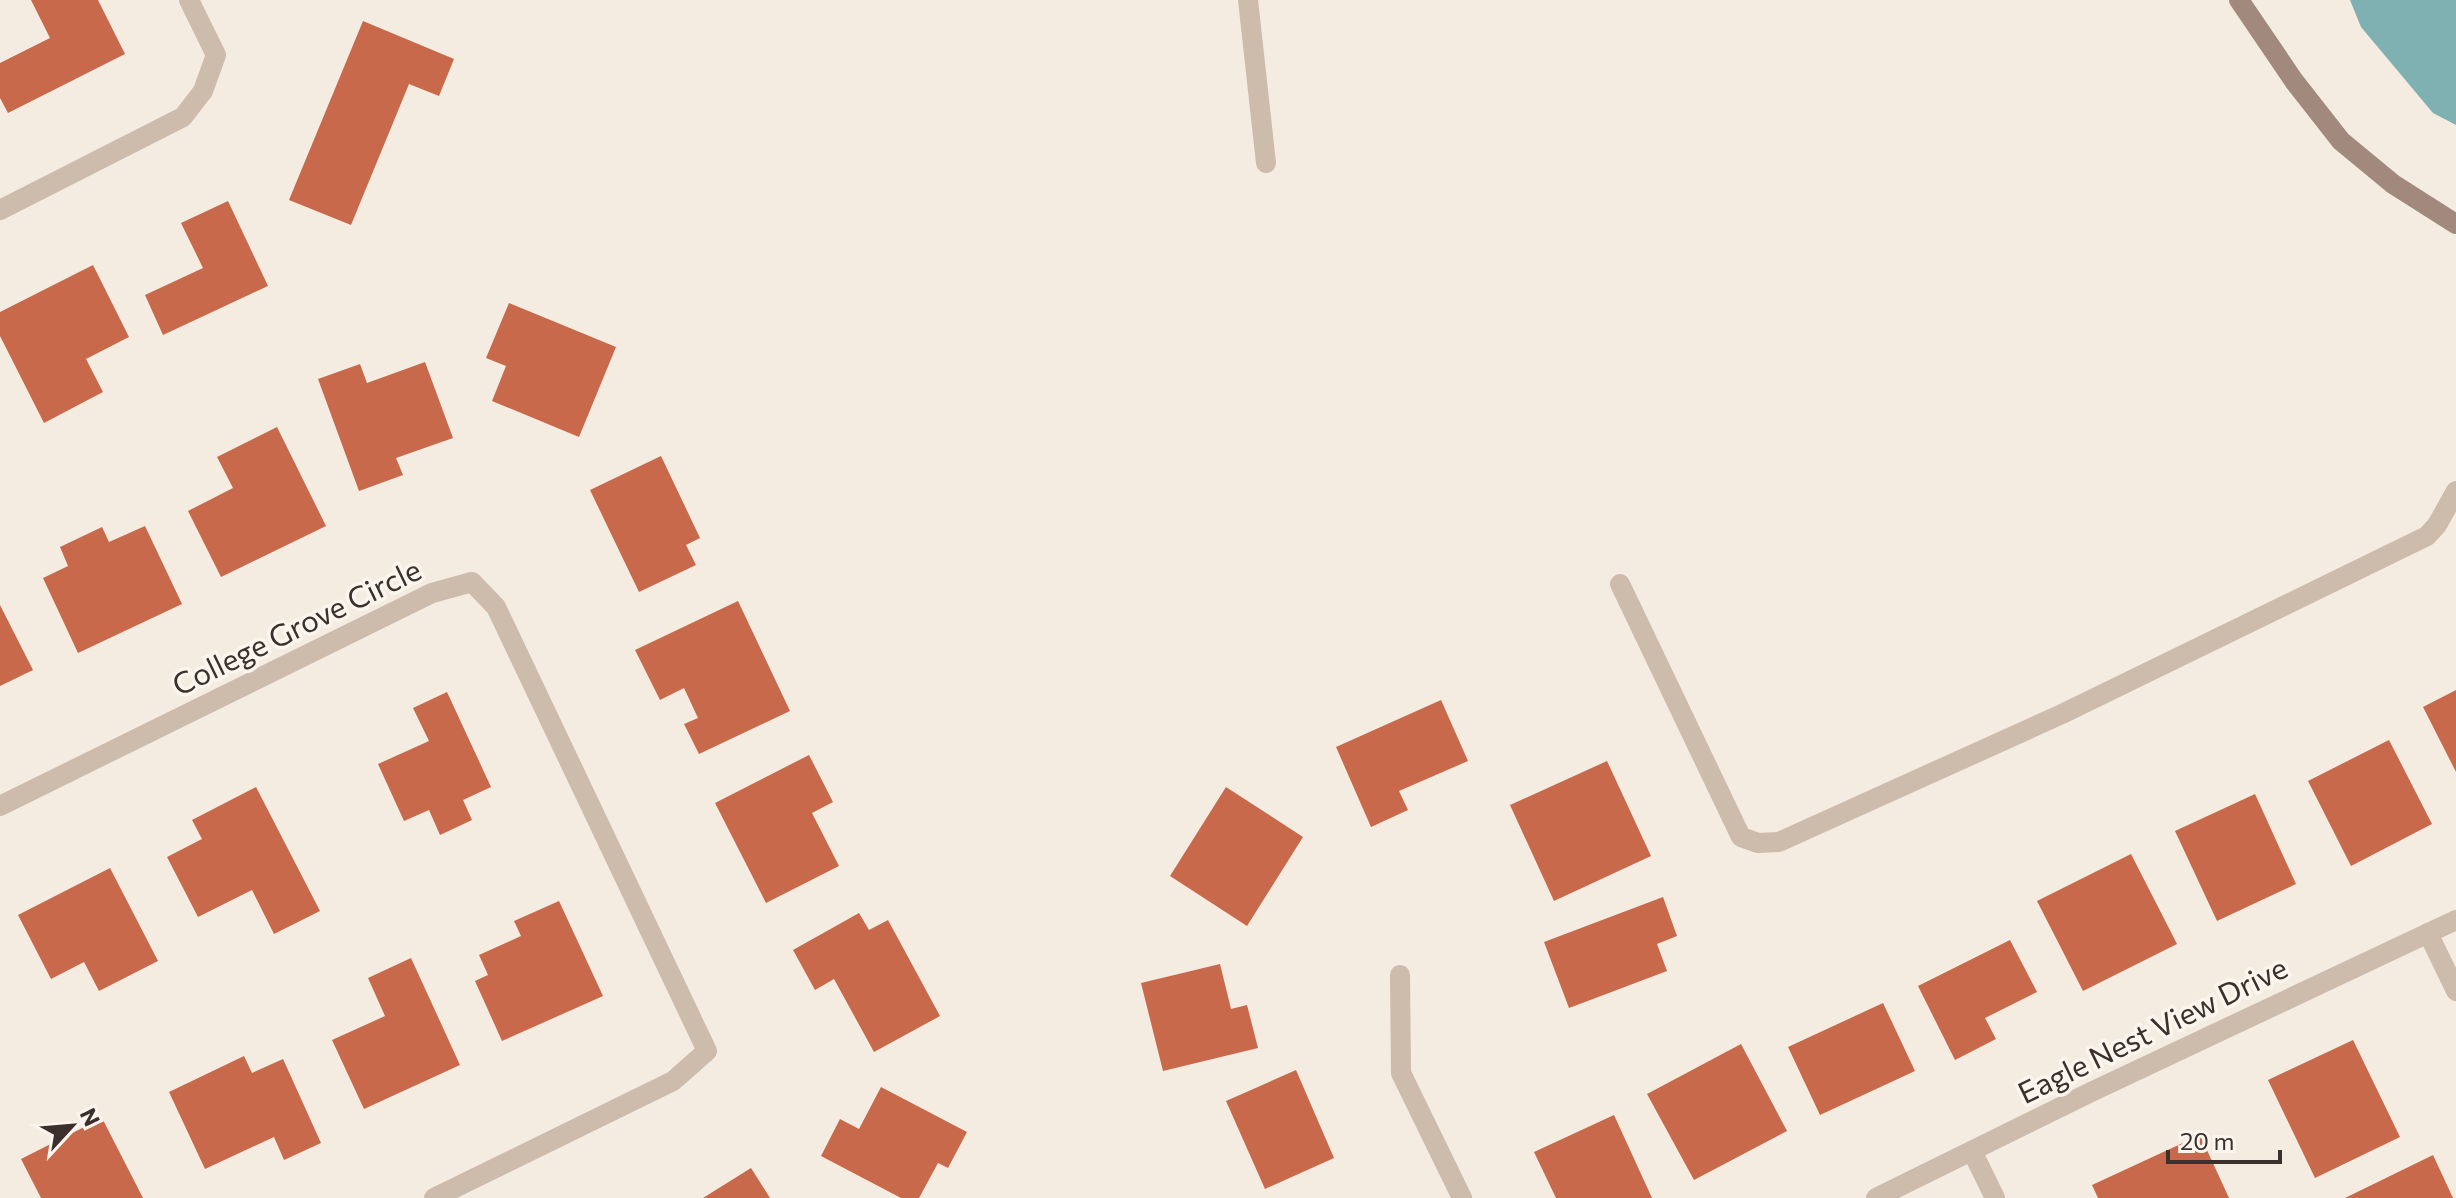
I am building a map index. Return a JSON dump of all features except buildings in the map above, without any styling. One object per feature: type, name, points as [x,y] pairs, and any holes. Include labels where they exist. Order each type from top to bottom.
[{"type":"street","points":[[0,210],[183,117],[203,91],[216,55],[189,0]]},
{"type":"street","points":[[1248,0],[1266,163]]},
{"type":"street","points":[[2239,0],[2294,81],[2341,141],[2393,184],[2456,224]]},
{"type":"street","points":[[1620,584],[1741,837],[1758,843],[1779,842],[2062,714],[2427,536],[2445,514],[2456,491]]},
{"type":"street","name":"College Grove Circle","points":[[0,806],[432,593],[472,582],[496,607],[707,1051],[673,1081],[434,1198]]},
{"type":"street","name":"Eagle Nest View Drive","points":[[1876,1198],[2456,920]]},
{"type":"street","points":[[2428,933],[2456,991]]},
{"type":"street","points":[[1400,975],[1401,1073],[1462,1198]]},
{"type":"street","points":[[1972,1151],[1995,1198]]},
{"type":"water","points":[[2350,0],[2456,0],[2456,125],[2433,113],[2361,27]]}]
